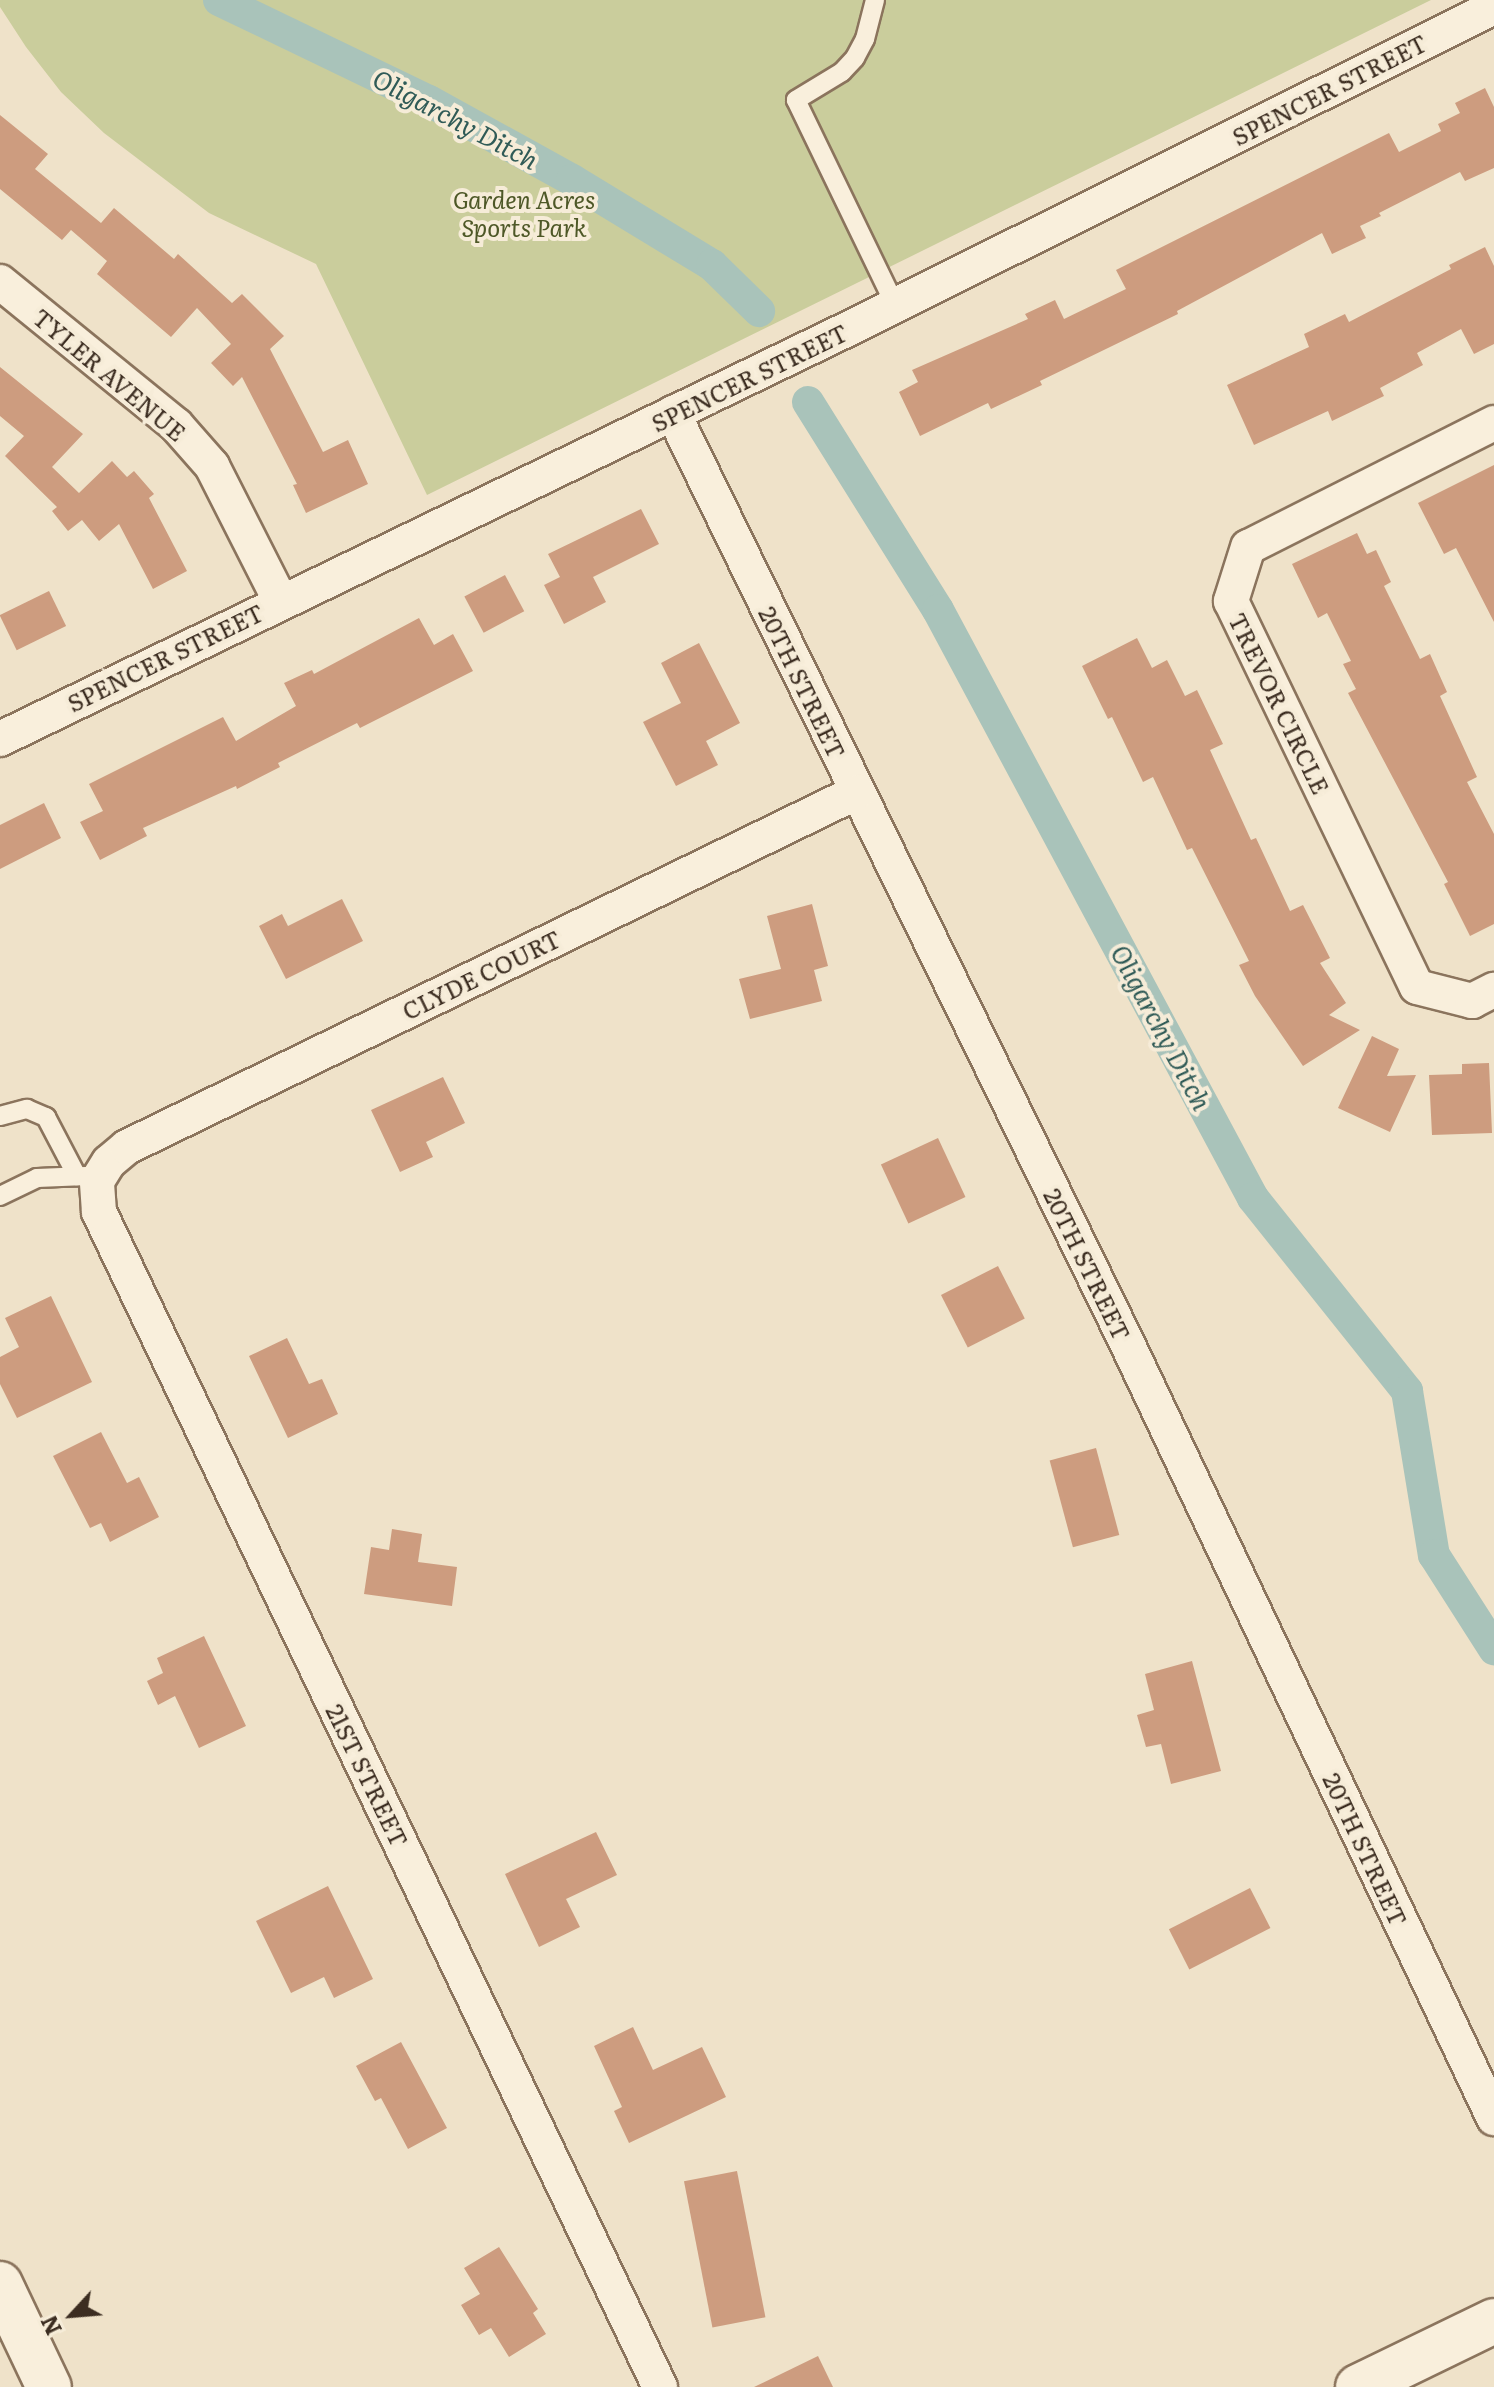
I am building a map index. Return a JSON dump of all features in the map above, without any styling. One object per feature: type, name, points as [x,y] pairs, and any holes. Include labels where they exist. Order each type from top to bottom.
[{"type":"main road","points":[[6,2313],[49,2387]]},
{"type":"main road","points":[[1358,2387],[1494,2321]]},
{"type":"street","name":"SPENCER STREET","points":[[0,739],[280,600],[800,352],[1494,7]]},
{"type":"street","name":"TYLER AVENUE","points":[[0,282],[176,425],[212,466],[280,600]]},
{"type":"street","name":"20TH STREET","points":[[673,413],[1119,1327],[1494,2118]]},
{"type":"street","name":"TREVOR CIRCLE","points":[[1494,423],[1248,547],[1231,601],[1417,987],[1472,1001],[1494,990]]},
{"type":"street","name":"CLYDE COURT","points":[[95,1171],[127,1147],[857,792]]},
{"type":"street","name":"21ST STREET","points":[[95,1171],[99,1212],[660,2387]]},
{"type":"lane","points":[[875,0],[865,39],[855,58],[842,72],[796,100],[895,305]]},
{"type":"lane","points":[[0,1116],[27,1109],[46,1117],[95,1171]]},
{"type":"lane","points":[[0,1196],[37,1178],[95,1171]]},
{"type":"green space","name":"Garden Acres Sports Park","points":[[0,0],[1431,0],[427,495],[316,264],[209,213],[104,133],[61,92],[26,47],[0,7]]},
{"type":"building","points":[[1485,88],[1494,107],[1494,168],[1465,181],[1460,172],[1379,213],[1381,216],[1360,226],[1366,238],[1332,254],[1322,233],[1177,311],[1178,314],[1040,381],[1042,385],[991,409],[988,403],[920,436],[899,392],[918,382],[912,370],[1028,319],[1025,314],[1055,300],[1064,319],[1126,289],[1116,270],[1389,133],[1399,152],[1441,131],[1438,124],[1460,113],[1455,103]]},
{"type":"building","points":[[0,115],[48,154],[35,169],[101,223],[114,208],[174,259],[178,254],[232,303],[242,294],[284,336],[270,349],[323,452],[348,440],[368,484],[306,513],[293,485],[297,484],[242,377],[233,386],[211,363],[231,344],[197,308],[171,337],[97,274],[107,261],[71,230],[62,240],[0,189]]},
{"type":"building","points":[[1485,247],[1494,266],[1494,344],[1474,354],[1461,329],[1417,353],[1423,365],[1380,388],[1384,396],[1332,421],[1328,411],[1254,445],[1227,385],[1309,347],[1304,334],[1345,314],[1349,322],[1451,269],[1449,265]]},
{"type":"building","points":[[0,367],[83,434],[52,467],[79,493],[112,461],[127,477],[134,471],[154,494],[149,498],[187,571],[153,589],[119,524],[99,541],[82,520],[68,531],[52,511],[57,507],[5,456],[24,436],[0,416]]},
{"type":"building","points":[[1494,465],[1494,622],[1456,548],[1444,554],[1418,503]]},
{"type":"building","points":[[641,509],[659,544],[593,577],[606,602],[564,624],[544,585],[560,577],[548,554]]},
{"type":"building","points":[[1357,533],[1367,554],[1376,550],[1391,582],[1384,586],[1420,659],[1430,654],[1447,692],[1440,696],[1477,777],[1467,782],[1494,834],[1494,924],[1470,936],[1444,884],[1448,882],[1348,693],[1356,689],[1343,664],[1351,661],[1327,613],[1318,618],[1292,564]]},
{"type":"building","points":[[505,575],[524,611],[484,633],[464,597]]},
{"type":"building","points":[[49,591],[66,626],[17,650],[0,615]]},
{"type":"building","points":[[419,618],[434,645],[453,634],[473,671],[360,728],[357,723],[278,763],[280,767],[237,789],[236,786],[143,828],[147,836],[100,860],[80,822],[103,811],[89,784],[223,717],[236,741],[296,706],[284,683],[312,670],[314,674]]},
{"type":"building","points":[[1137,638],[1152,668],[1167,660],[1185,696],[1197,690],[1223,744],[1210,750],[1251,840],[1256,838],[1290,911],[1303,905],[1330,958],[1320,963],[1346,1003],[1329,1015],[1360,1030],[1303,1066],[1255,996],[1239,965],[1249,961],[1192,848],[1187,850],[1153,777],[1143,782],[1112,717],[1108,719],[1082,666]]},
{"type":"building","points":[[699,643],[740,723],[706,741],[718,765],[676,786],[643,722],[681,703],[661,663]]},
{"type":"building","points":[[44,803],[61,838],[0,869],[0,825]]},
{"type":"building","points":[[342,899],[363,941],[286,979],[259,926],[282,914],[288,926]]},
{"type":"building","points":[[812,904],[828,966],[814,970],[822,1001],[750,1019],[739,979],[781,969],[767,916]]},
{"type":"building","points":[[1372,1036],[1399,1049],[1387,1076],[1416,1075],[1390,1132],[1338,1108]]},
{"type":"building","points":[[1489,1063],[1492,1133],[1432,1135],[1429,1075],[1462,1074],[1462,1064]]},
{"type":"building","points":[[443,1077],[465,1123],[426,1142],[433,1157],[400,1172],[371,1110]]},
{"type":"building","points":[[938,1138],[965,1197],[908,1224],[881,1165]]},
{"type":"building","points":[[998,1266],[1025,1319],[968,1348],[941,1295]]},
{"type":"building","points":[[51,1296],[92,1382],[17,1418],[0,1384],[0,1357],[19,1347],[5,1318]]},
{"type":"building","points":[[287,1338],[309,1384],[322,1379],[338,1414],[288,1438],[249,1356]]},
{"type":"building","points":[[101,1432],[127,1483],[139,1477],[159,1517],[110,1542],[101,1523],[90,1528],[53,1456]]},
{"type":"building","points":[[1096,1448],[1119,1535],[1073,1547],[1050,1460]]},
{"type":"building","points":[[392,1529],[422,1534],[418,1562],[457,1567],[452,1606],[364,1594],[371,1547],[389,1550]]},
{"type":"building","points":[[204,1636],[246,1726],[199,1748],[175,1696],[158,1705],[147,1681],[163,1673],[157,1658]]},
{"type":"building","points":[[1192,1661],[1221,1771],[1171,1784],[1161,1744],[1146,1747],[1137,1715],[1154,1710],[1145,1674]]},
{"type":"building","points":[[596,1832],[617,1875],[566,1899],[580,1927],[539,1947],[505,1874]]},
{"type":"building","points":[[328,1886],[373,1979],[334,1998],[324,1977],[291,1993],[256,1921]]},
{"type":"building","points":[[1250,1888],[1270,1928],[1189,1969],[1169,1929]]},
{"type":"building","points":[[633,2027],[653,2070],[702,2047],[726,2097],[629,2143],[614,2111],[622,2107],[594,2046]]},
{"type":"building","points":[[401,2042],[447,2128],[408,2149],[381,2098],[375,2101],[356,2066]]},
{"type":"building","points":[[737,2171],[765,2317],[712,2328],[684,2181]]},
{"type":"building","points":[[499,2247],[538,2309],[533,2313],[546,2334],[509,2357],[491,2328],[479,2335],[461,2305],[480,2294],[464,2268]]},
{"type":"building","points":[[818,2356],[833,2387],[754,2387]]},
{"type":"waterway","name":"Oligarchy Ditch","points":[[219,0],[429,101],[572,180],[712,265],[759,311]]},
{"type":"waterway","name":"Oligarchy Ditch","points":[[808,402],[938,610],[1253,1198],[1407,1391],[1434,1555],[1494,1649]]}]
